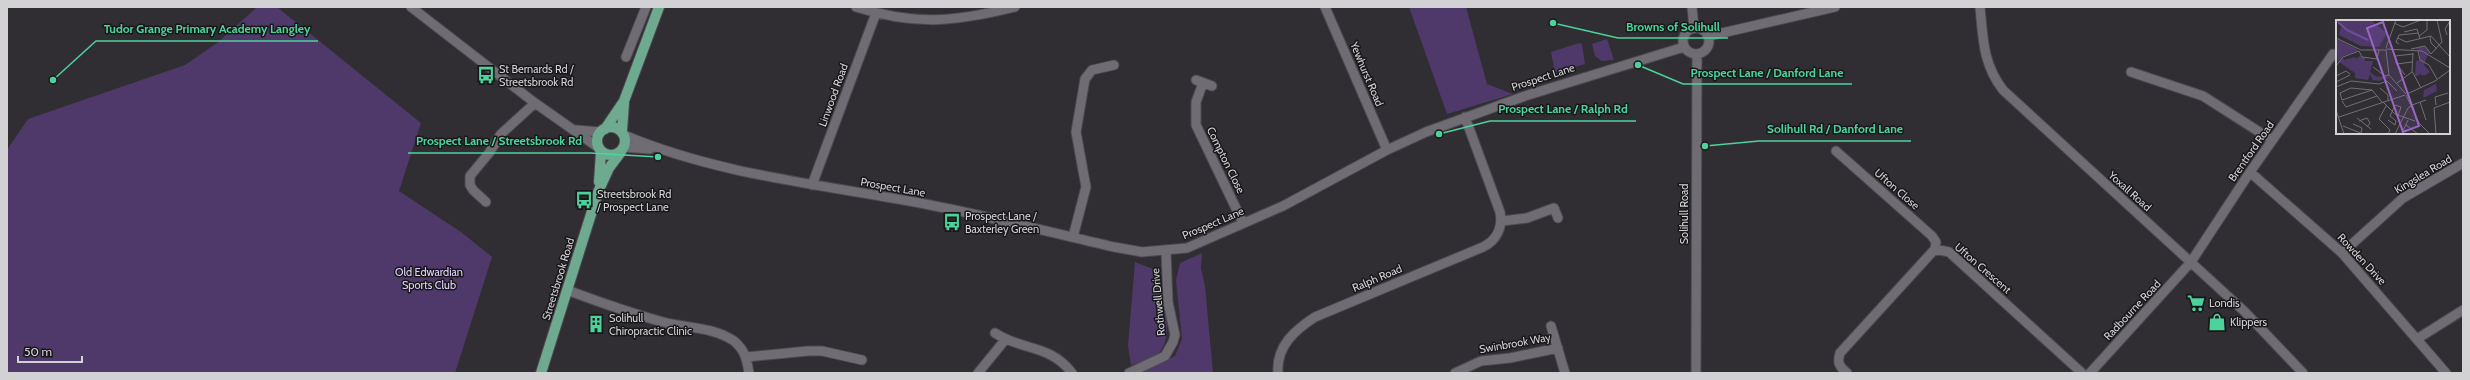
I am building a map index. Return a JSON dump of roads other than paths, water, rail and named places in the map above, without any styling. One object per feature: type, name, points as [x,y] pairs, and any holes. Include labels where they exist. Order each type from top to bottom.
[{"type":"main road","points":[[624,100],[622,149],[613,155],[600,150],[598,140],[603,130],[624,100],[659,7]]},
{"type":"main road","points":[[603,130],[613,128],[623,133]]},
{"type":"main road","name":"Streetsbrook Road","points":[[541,373],[598,192],[609,168],[622,149]]},
{"type":"main road","name":"Streetsbrook Road","points":[[598,192],[600,150]]},
{"type":"street","points":[[411,7],[535,104],[600,150]]},
{"type":"street","points":[[856,7],[903,19],[926,21],[977,16],[1014,7]]},
{"type":"street","points":[[974,7],[977,16]]},
{"type":"street","name":"Yewhurst Road","points":[[1325,7],[1387,150]]},
{"type":"street","points":[[1692,7],[1694,28]]},
{"type":"street","points":[[1709,36],[1835,7]]},
{"type":"street","name":"Yoxall Road","points":[[1980,7],[1985,59],[1990,71],[2003,90],[2244,311],[2303,373]]},
{"type":"street","points":[[626,57],[644,11],[654,20]]},
{"type":"street","name":"Linwood Road","points":[[812,185],[876,13]]},
{"type":"street","points":[[1694,28],[1703,30],[1709,36],[1706,50],[1697,54],[1689,52],[1684,46],[1684,35],[1694,28]]},
{"type":"street","name":"Prospect Lane","points":[[623,133],[657,149],[732,169],[812,185],[930,205],[1073,238],[1142,252],[1166,251],[1187,248],[1283,206],[1387,150],[1464,117],[1556,86],[1684,46]]},
{"type":"street","name":"Solihull Road","points":[[1696,373],[1697,54]]},
{"type":"street","name":"Brentford Road","points":[[2191,262],[2250,172],[2333,54]]},
{"type":"street","points":[[1073,238],[1086,187],[1076,132],[1085,79],[1092,70],[1114,65]]},
{"type":"street","points":[[2131,72],[2203,96],[2272,140]]},
{"type":"street","name":"Compton Close","points":[[1212,86],[1199,81],[1196,102],[1196,125],[1243,223]]},
{"type":"street","points":[[486,202],[472,190],[470,185],[470,176],[490,153],[501,134],[535,104]]},
{"type":"street","points":[[1464,117],[1489,179],[1502,221],[1526,218],[1554,208],[1558,218]]},
{"type":"street","points":[[572,129],[603,130]]},
{"type":"street","name":"Prospect Lane","points":[[622,149],[657,149]]},
{"type":"street","name":"Ufton Close","points":[[1836,151],[1932,236],[1936,242],[1935,249]]},
{"type":"street","name":"Kingslea Road","points":[[2342,254],[2403,198],[2463,163]]},
{"type":"street","name":"Rowden Drive","points":[[2250,172],[2342,254],[2446,373]]},
{"type":"street","name":"Ralph Road","points":[[1278,373],[1282,349],[1290,336],[1315,317],[1489,244],[1498,233],[1502,221]]},
{"type":"street","points":[[1847,373],[1840,367],[1838,360],[1840,353],[1935,249]]},
{"type":"street","name":"Ufton Crescent","points":[[1935,249],[1949,252],[2082,373]]},
{"type":"street","name":"Rothwell Drive","points":[[1129,373],[1165,356],[1173,342],[1175,335],[1168,302],[1166,251]]},
{"type":"street","name":"Radbourne Road","points":[[2090,373],[2191,262]]},
{"type":"street","points":[[567,290],[606,305],[663,322],[713,331],[732,340],[747,357],[749,373]]},
{"type":"street","points":[[2417,339],[2463,310]]},
{"type":"street","name":"Swinbrook Way","points":[[1551,326],[1565,373]]},
{"type":"street","points":[[995,333],[1005,340],[1056,356],[1072,373]]},
{"type":"street","points":[[978,373],[1005,340]]},
{"type":"street","name":"Swinbrook Way","points":[[1455,373],[1481,361],[1510,358],[1558,348]]},
{"type":"street","points":[[747,357],[822,351],[862,360]]},
{"type":"place","name":"Browns of Solihull","points":[[1553,23]]},
{"type":"place","name":"Prospect Lane / Danford Lane","points":[[1638,65]]},
{"type":"place","name":"St Bernards Rd / Streetsbrook Rd","points":[[486,75]]},
{"type":"place","name":"Tudor Grange Primary Academy Langley","points":[[53,80]]},
{"type":"place","name":"Prospect Lane / Ralph Rd","points":[[1439,134]]},
{"type":"place","name":"Solihull Rd / Danford Lane","points":[[1705,146]]},
{"type":"place","name":"Prospect Lane / Streetsbrook Rd","points":[[658,157]]},
{"type":"place","name":"Streetsbrook Rd / Prospect Lane","points":[[584,200]]},
{"type":"place","name":"Prospect Lane / Baxterley Green","points":[[952,222]]},
{"type":"place","name":"Londis","points":[[2196,303]]},
{"type":"place","name":"Klippers","points":[[2217,322]]},
{"type":"place","name":"Solihull Chiropractic Clinic","points":[[596,324]]},
{"type":"park label","name":"Old Edwardian Sports Club","points":[[429,278]]}]
